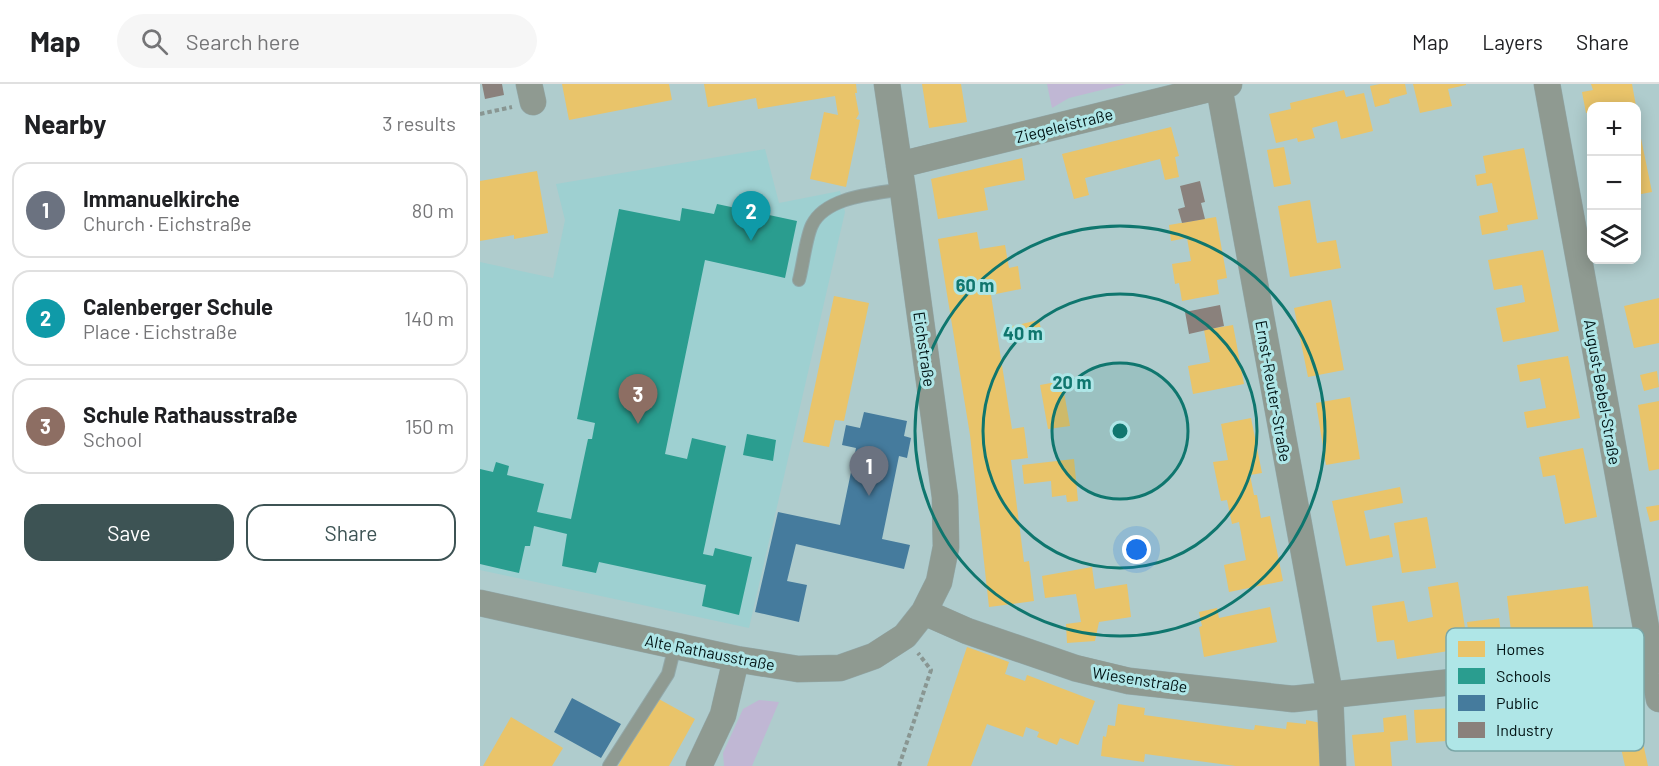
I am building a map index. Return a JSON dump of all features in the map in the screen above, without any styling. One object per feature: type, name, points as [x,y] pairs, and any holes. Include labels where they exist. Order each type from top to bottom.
[{"type":"street","name":"Eichstraße","points":[[887,84],[945,497],[944,555],[939,582],[924,612]]},
{"type":"street","name":"August-Bebel-Straße","points":[[1547,84],[1655,661],[1659,699]]},
{"type":"street","name":"Ziegeleistraße","points":[[901,177],[1224,85]]},
{"type":"street","name":"Ernst-Reuter-Straße","points":[[1224,85],[1330,696]]},
{"type":"street","name":"Alte Rathausstraße","points":[[480,603],[736,659],[798,669],[840,668],[874,656],[905,636],[924,612]]},
{"type":"street","name":"Wiesenstraße","points":[[924,612],[967,631],[1075,668],[1129,681],[1293,699],[1446,684]]},
{"type":"street","points":[[699,766],[723,715],[736,659]]},
{"type":"street","points":[[1330,696],[1333,766]]},
{"type":"lane","points":[[800,280],[812,225],[825,209],[901,177]]},
{"type":"lane","points":[[609,766],[668,674],[675,646]]},
{"type":"path","points":[[480,114],[531,93]]},
{"type":"path","points":[[899,766],[931,670],[905,636]]},
{"type":"shaded area","points":[[1047,84],[1126,84],[1069,98],[1052,108]]},
{"type":"shaded area","points":[[765,149],[779,203],[840,191],[845,212],[749,628],[480,570],[480,262],[553,278],[565,220],[556,184]]},
{"type":"shaded area","points":[[759,700],[779,702],[752,766],[724,766],[723,753],[743,709]]},
{"type":"building: Homes","points":[[562,84],[669,84],[672,100],[569,120]]},
{"type":"building: Homes","points":[[704,84],[856,84],[857,93],[855,93],[859,114],[856,119],[860,120],[846,187],[810,179],[824,112],[838,115],[835,96],[758,109],[756,98],[708,107]]},
{"type":"building: Homes","points":[[922,84],[961,84],[967,122],[929,128]]},
{"type":"building: Homes","points":[[1405,84],[1407,94],[1389,99],[1390,103],[1375,107],[1370,86]]},
{"type":"building: Homes","points":[[1413,84],[1466,85],[1448,89],[1452,106],[1420,113]]},
{"type":"building: Homes","points":[[1591,84],[1632,84],[1635,102],[1587,102],[1586,113],[1582,92],[1593,90]]},
{"type":"building: Homes","points":[[1344,90],[1346,97],[1364,93],[1373,131],[1341,139],[1337,121],[1312,128],[1315,138],[1298,142],[1297,138],[1276,143],[1269,114],[1291,109],[1290,103]]},
{"type":"building: Homes","points":[[1171,127],[1179,156],[1175,157],[1179,177],[1165,180],[1160,159],[1085,178],[1089,195],[1074,199],[1062,154]]},
{"type":"building: Homes","points":[[1641,138],[1652,192],[1641,194]]},
{"type":"building: Homes","points":[[1284,147],[1291,184],[1274,187],[1267,150]]},
{"type":"building: Homes","points":[[1524,148],[1538,219],[1507,225],[1508,230],[1482,235],[1479,216],[1498,212],[1492,183],[1477,186],[1475,175],[1486,173],[1483,156]]},
{"type":"building: Homes","points":[[1022,158],[1025,180],[984,188],[988,210],[938,219],[931,179]]},
{"type":"building: Homes","points":[[537,171],[548,233],[514,239],[514,235],[480,241],[480,181]]},
{"type":"building: Homes","points":[[1310,200],[1317,243],[1336,240],[1341,268],[1290,277],[1278,206]]},
{"type":"building: Homes","points":[[1216,217],[1227,278],[1217,280],[1219,294],[1182,301],[1179,283],[1175,284],[1172,264],[1191,261],[1187,238],[1171,241],[1169,225]]},
{"type":"building: Homes","points":[[977,232],[980,249],[1005,245],[1009,268],[1018,266],[1021,289],[991,295],[1012,429],[1024,427],[1028,458],[1011,460],[1024,562],[1029,561],[1034,601],[989,607],[970,435],[938,239]]},
{"type":"building: Homes","points":[[1543,250],[1559,331],[1503,342],[1496,308],[1525,302],[1522,285],[1494,290],[1488,260]]},
{"type":"building: Homes","points":[[834,296],[869,303],[844,421],[835,420],[829,447],[803,442]]},
{"type":"building: Homes","points":[[1659,298],[1659,343],[1634,348],[1624,306]]},
{"type":"building: Homes","points":[[1331,300],[1344,370],[1308,377],[1294,308]]},
{"type":"building: Homes","points":[[1039,320],[1042,334],[1008,342],[1004,328]]},
{"type":"building: Homes","points":[[1233,325],[1244,384],[1193,394],[1188,366],[1210,362],[1204,330]]},
{"type":"building: Homes","points":[[1568,356],[1580,418],[1527,428],[1524,412],[1546,408],[1540,378],[1520,382],[1517,365]]},
{"type":"building: Homes","points":[[1657,371],[1659,387],[1644,391],[1640,375]]},
{"type":"building: Homes","points":[[1062,381],[1070,426],[1048,429],[1040,385]]},
{"type":"building: Homes","points":[[1350,397],[1360,459],[1326,465],[1316,403]]},
{"type":"building: Homes","points":[[1659,401],[1659,469],[1649,471],[1638,405]]},
{"type":"building: Homes","points":[[1251,418],[1262,473],[1250,475],[1254,495],[1257,495],[1261,518],[1270,516],[1283,581],[1229,592],[1224,565],[1246,560],[1239,522],[1232,524],[1227,500],[1221,501],[1213,462],[1228,460],[1221,424]]},
{"type":"building: Homes","points":[[1583,448],[1597,517],[1565,524],[1555,475],[1543,477],[1539,457]]},
{"type":"building: Homes","points":[[1074,459],[1078,501],[1067,502],[1066,495],[1052,497],[1051,481],[1024,484],[1022,465]]},
{"type":"building: Homes","points":[[1400,487],[1403,503],[1364,511],[1370,539],[1389,535],[1393,557],[1346,566],[1332,501]]},
{"type":"building: Homes","points":[[1659,505],[1659,520],[1650,522],[1646,507]]},
{"type":"building: Homes","points":[[1427,517],[1436,568],[1402,573],[1394,523]]},
{"type":"building: Homes","points":[[1092,567],[1095,589],[1127,584],[1131,617],[1099,622],[1095,641],[1067,643],[1066,624],[1081,622],[1076,594],[1045,598],[1042,576]]},
{"type":"building: Homes","points":[[1458,582],[1465,628],[1446,628],[1446,651],[1397,659],[1394,640],[1377,642],[1372,606],[1404,601],[1408,622],[1433,617],[1428,587]]},
{"type":"building: Homes","points":[[1588,586],[1593,628],[1511,628],[1507,596]]},
{"type":"building: Homes","points":[[1270,607],[1277,642],[1204,657],[1199,612],[1217,608],[1219,618]]},
{"type":"building: Homes","points":[[1499,618],[1500,628],[1468,628],[1467,622]]},
{"type":"building: Homes","points":[[967,647],[1009,662],[1005,674],[1025,681],[1027,675],[1095,701],[1078,745],[1060,738],[1057,745],[1037,737],[1039,732],[1026,727],[1023,737],[987,724],[971,766],[927,766]]},
{"type":"building: Homes","points":[[657,698],[695,719],[669,766],[618,766]]},
{"type":"building: Homes","points":[[1118,704],[1145,708],[1144,715],[1254,730],[1255,725],[1286,729],[1287,722],[1306,724],[1306,720],[1321,723],[1321,766],[1236,766],[1145,754],[1144,762],[1101,756],[1103,736],[1106,737],[1108,725],[1115,726]]},
{"type":"building: Homes","points":[[1446,708],[1446,741],[1416,743],[1414,710]]},
{"type":"building: Homes","points":[[1406,715],[1408,740],[1390,742],[1392,766],[1355,766],[1352,735],[1384,732],[1383,718]]},
{"type":"building: Homes","points":[[511,717],[563,748],[552,766],[483,766]]},
{"type":"building: Homes","points":[[1644,748],[1648,766],[1625,766],[1622,751],[1644,751]]},
{"type":"building: Schools","points":[[717,204],[797,221],[785,278],[705,260],[665,454],[687,459],[692,438],[726,446],[703,554],[713,556],[715,548],[752,557],[739,615],[702,606],[706,585],[599,562],[596,573],[562,566],[567,534],[534,526],[530,546],[525,546],[519,573],[480,564],[480,469],[493,472],[496,462],[509,466],[507,475],[544,484],[537,512],[571,519],[588,439],[592,439],[595,423],[577,419],[619,209],[680,221],[682,208],[714,214]]},
{"type":"building: Schools","points":[[747,434],[776,440],[773,461],[743,455]]},
{"type":"building: Public","points":[[864,412],[907,421],[904,436],[911,438],[907,458],[899,456],[882,539],[910,545],[904,569],[796,544],[787,581],[807,585],[799,622],[755,612],[778,512],[840,525],[856,448],[842,445],[846,425],[860,428]]},
{"type":"building: Public","points":[[572,698],[621,724],[601,758],[554,732]]},
{"type":"building: Industry","points":[[482,84],[502,84],[504,95],[485,99]]},
{"type":"building: Industry","points":[[1200,181],[1205,202],[1201,203],[1205,219],[1182,223],[1178,209],[1185,207],[1180,186]]},
{"type":"building: Industry","points":[[1220,305],[1224,326],[1189,334],[1185,312]]},
{"type":"place","name":"Calenberger Schule","points":[[751,241]]},
{"type":"place","name":"Schule Rathausstraße","points":[[638,424]]},
{"type":"place","name":"Immanuelkirche","points":[[869,496]]}]
